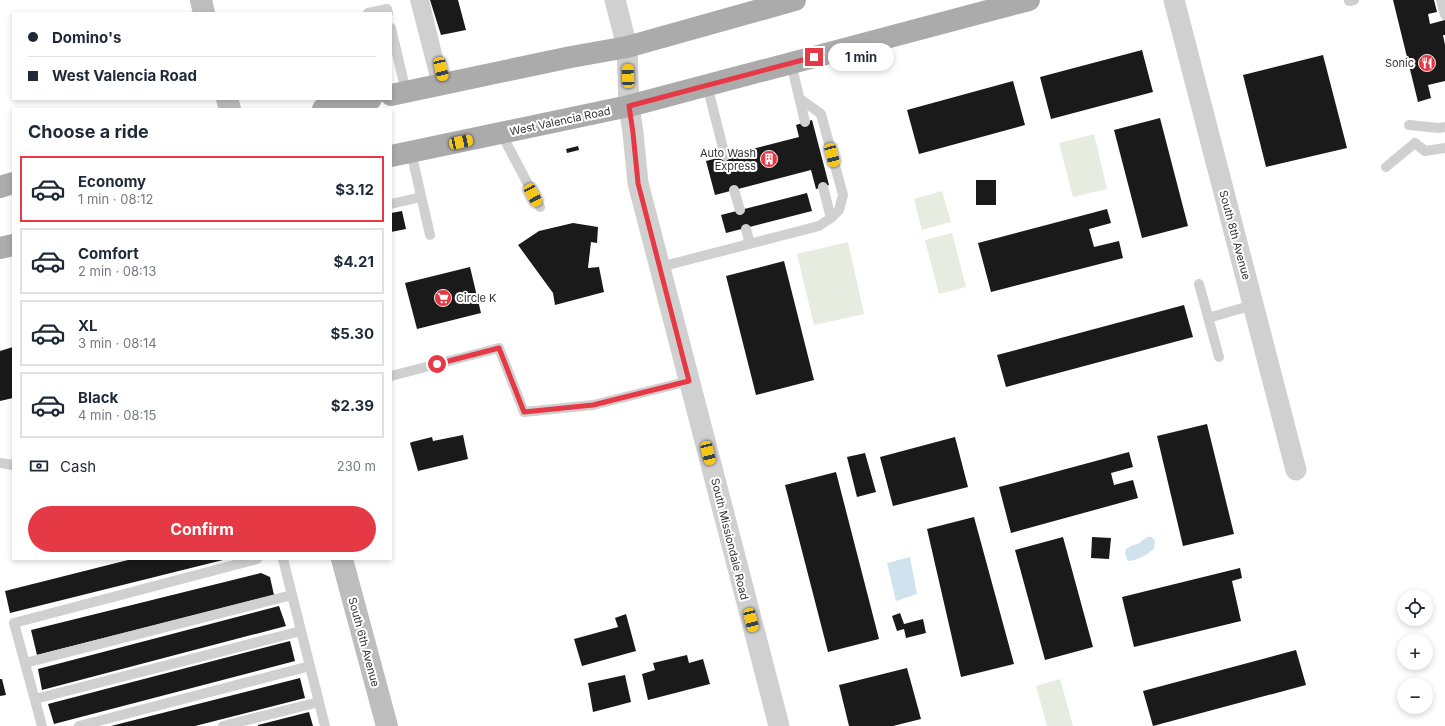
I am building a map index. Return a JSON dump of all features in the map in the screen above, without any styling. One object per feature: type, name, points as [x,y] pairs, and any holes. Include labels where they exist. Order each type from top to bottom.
[{"type":"main road","points":[[398,93],[571,57],[627,47],[795,0]]},
{"type":"main road","name":"West Valencia Road","points":[[401,154],[629,106],[1029,0]]},
{"type":"main road","points":[[328,108],[366,100]]},
{"type":"main road","points":[[0,187],[12,183]]},
{"type":"main road","points":[[0,248],[12,245]]},
{"type":"street","points":[[201,0],[204,12]]},
{"type":"street","name":"South Missiondale Road","points":[[615,0],[627,47],[629,106],[638,183],[779,726]]},
{"type":"street","name":"South 8th Avenue","points":[[1174,0],[1296,470]]},
{"type":"street","name":"South 6th Avenue","points":[[342,560],[387,726]]},
{"type":"lane","points":[[415,0],[441,84]]},
{"type":"lane","points":[[424,0],[441,84]]},
{"type":"lane","points":[[1349,0],[1354,0]]},
{"type":"lane","points":[[1441,0],[1445,15]]},
{"type":"lane","points":[[373,12],[387,9],[388,12]]},
{"type":"lane","points":[[392,37],[398,93]]},
{"type":"lane","points":[[791,63],[805,122]]},
{"type":"lane","points":[[706,85],[725,156]]},
{"type":"lane","points":[[660,267],[819,226],[840,210],[843,195],[821,114],[799,98]]},
{"type":"lane","points":[[1409,125],[1439,128],[1445,127]]},
{"type":"lane","points":[[501,133],[540,207]]},
{"type":"lane","points":[[1386,167],[1415,143],[1425,152],[1445,148]]},
{"type":"lane","points":[[401,154],[421,197],[430,235]]},
{"type":"lane","points":[[823,187],[831,218]]},
{"type":"lane","points":[[734,190],[740,210]]},
{"type":"lane","points":[[392,204],[421,197]]},
{"type":"lane","points":[[746,229],[749,240],[746,245]]},
{"type":"lane","points":[[1199,284],[1218,357]]},
{"type":"lane","points":[[1208,318],[1253,305]]},
{"type":"lane","points":[[392,376],[499,348],[524,412],[593,405],[689,381]]},
{"type":"lane","points":[[0,462],[12,465]]},
{"type":"lane","points":[[42,726],[14,622],[253,560]]},
{"type":"lane","points":[[283,560],[325,726]]},
{"type":"lane","points":[[25,663],[292,595]]},
{"type":"lane","points":[[35,700],[301,631]]},
{"type":"lane","points":[[79,726],[310,666]]},
{"type":"lane","points":[[223,726],[319,702]]},
{"type":"shaded area","points":[[1094,134],[1107,189],[1073,197],[1059,143]]},
{"type":"shaded area","points":[[942,191],[951,222],[922,230],[914,199]]},
{"type":"shaded area","points":[[952,233],[966,287],[939,294],[925,240]]},
{"type":"shaded area","points":[[848,242],[864,314],[814,325],[797,254]]},
{"type":"shaded area","points":[[1060,679],[1073,726],[1047,726],[1036,686]]},
{"type":"water","points":[[1147,537],[1152,537],[1155,541],[1154,549],[1139,558],[1128,561],[1125,554],[1126,549],[1138,544]]},
{"type":"water","points":[[910,557],[917,594],[896,601],[887,563]]},
{"type":"building","points":[[430,0],[458,0],[466,30],[441,35]]},
{"type":"building","name":"Sonic","points":[[1393,0],[1434,0],[1437,12],[1428,14],[1430,24],[1445,20],[1445,35],[1443,35],[1445,45],[1445,81],[1428,85],[1431,98],[1418,102]]},
{"type":"building","points":[[1142,50],[1153,92],[1051,119],[1040,77]]},
{"type":"building","points":[[1323,55],[1347,148],[1266,167],[1243,75]]},
{"type":"building","points":[[1013,81],[1025,125],[919,154],[907,110]]},
{"type":"building","points":[[1160,118],[1188,226],[1142,238],[1114,130]]},
{"type":"building","name":"Auto Wash Express","points":[[812,120],[829,185],[816,189],[811,170],[715,195],[706,161],[799,137],[796,125]]},
{"type":"building","points":[[578,146],[579,150],[567,153],[566,149]]},
{"type":"building","points":[[976,180],[996,180],[996,205],[976,205]]},
{"type":"building","points":[[807,193],[812,211],[726,233],[721,215]]},
{"type":"building","points":[[1107,209],[1111,223],[1089,229],[1094,247],[1119,241],[1123,258],[991,292],[978,243]]},
{"type":"building","points":[[402,211],[406,229],[392,232],[392,213]]},
{"type":"building","points":[[573,223],[598,227],[597,243],[591,242],[588,268],[599,267],[604,292],[555,305],[553,293],[518,245],[539,231]]},
{"type":"building","points":[[784,261],[814,380],[756,395],[726,276]]},
{"type":"building","name":"Circle K","points":[[470,267],[481,313],[417,329],[405,283]]},
{"type":"building","points":[[1184,305],[1193,337],[1006,387],[997,355]]},
{"type":"building","points":[[12,347],[12,398],[0,401],[0,351]]},
{"type":"building","points":[[1207,424],[1234,534],[1183,546],[1157,436]]},
{"type":"building","points":[[463,435],[468,459],[418,471],[410,443],[432,437],[433,441]]},
{"type":"building","points":[[955,437],[968,487],[893,506],[880,457]]},
{"type":"building","points":[[1129,452],[1133,467],[1111,473],[1114,485],[1133,480],[1138,498],[1011,533],[999,487]]},
{"type":"building","points":[[865,453],[876,492],[857,497],[847,457]]},
{"type":"building","points":[[836,472],[879,639],[828,652],[785,485]]},
{"type":"building","points":[[974,517],[1014,664],[961,677],[927,529]]},
{"type":"building","points":[[1063,537],[1093,647],[1045,660],[1015,550]]},
{"type":"building","points":[[1092,537],[1111,538],[1109,559],[1091,558]]},
{"type":"building","points":[[128,560],[223,560],[10,613],[5,591]]},
{"type":"building","points":[[1240,568],[1242,578],[1232,581],[1241,621],[1134,647],[1122,597]]},
{"type":"building","points":[[261,573],[270,577],[274,595],[37,655],[31,630]]},
{"type":"building","points":[[279,606],[286,626],[42,690],[38,669]]},
{"type":"building","points":[[900,613],[904,624],[923,619],[926,633],[906,638],[904,629],[897,631],[892,616]]},
{"type":"building","points":[[626,614],[636,651],[582,666],[574,639],[618,627],[615,618]]},
{"type":"building","points":[[290,641],[295,661],[54,724],[48,704]]},
{"type":"building","points":[[1296,650],[1306,685],[1153,726],[1143,691]]},
{"type":"building","points":[[687,655],[689,663],[703,659],[710,684],[648,700],[642,674],[655,670],[653,663]]},
{"type":"building","points":[[907,668],[921,719],[893,726],[849,726],[839,685]]},
{"type":"building","points":[[625,675],[631,702],[593,712],[588,683]]},
{"type":"building","points":[[300,678],[305,698],[195,726],[111,726]]},
{"type":"building","points":[[0,679],[2,679],[6,695],[0,696]]},
{"type":"building","points":[[309,712],[313,726],[258,726],[258,725]]},
{"type":"place","name":"Sonic","points":[[1427,63]]},
{"type":"place","name":"Auto Wash Express","points":[[769,159]]},
{"type":"place","name":"Circle K","points":[[443,298]]},
{"type":"route","points":[[437,364],[499,348],[524,412],[593,405],[689,381],[638,183],[629,106],[814,57]]}]
